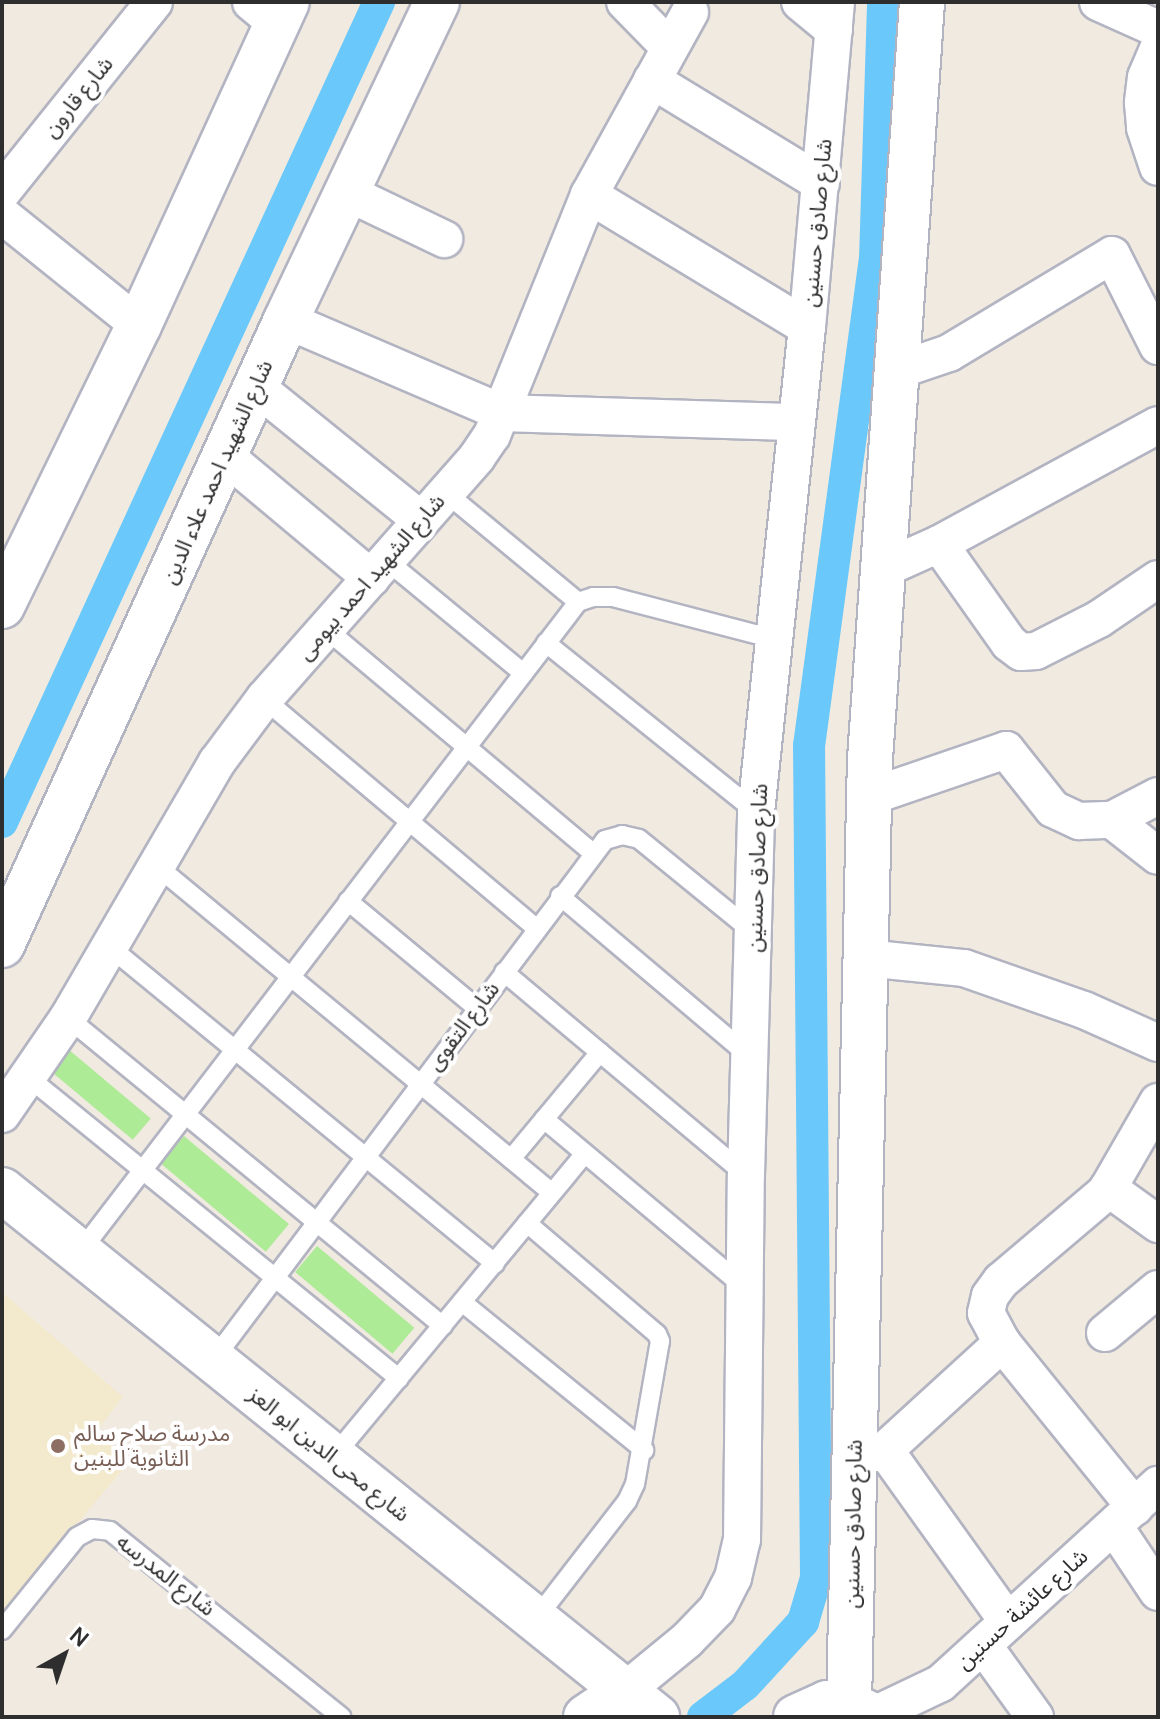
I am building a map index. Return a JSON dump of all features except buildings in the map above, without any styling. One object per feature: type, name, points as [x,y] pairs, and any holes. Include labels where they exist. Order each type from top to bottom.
[{"type":"street","name":"شارع قارون","points":[[2,192],[154,2]]},
{"type":"street","name":"شارع الشهيد احمد علاء الدين","points":[[2,945],[255,386],[437,2]]},
{"type":"street","points":[[625,2],[670,48]]},
{"type":"street","points":[[800,2],[835,16]]},
{"type":"street","name":"شارع صادق حسنين","points":[[866,1712],[870,1454],[865,958],[869,797],[922,2]]},
{"type":"street","points":[[1098,2],[1158,29]]},
{"type":"street","points":[[2,606],[139,325],[272,9]]},
{"type":"street","name":"شارع الشهيد احمد بيومى","points":[[2,1114],[68,1018],[111,948],[217,762],[264,699],[477,457],[503,413],[589,195],[690,12]]},
{"type":"street","name":"شارع صادق حسنين","points":[[646,1708],[687,1640],[717,1609],[733,1578],[742,1540],[746,1175],[756,812],[807,327],[835,16]]},
{"type":"street","points":[[1158,49],[1146,77],[1143,103],[1145,128],[1158,167]]},
{"type":"street","points":[[652,80],[821,183]]},
{"type":"street","points":[[346,192],[444,239]]},
{"type":"street","points":[[589,195],[807,327]]},
{"type":"street","points":[[2,215],[139,325]]},
{"type":"street","points":[[896,371],[949,353],[1112,255],[1158,346]]},
{"type":"street","points":[[286,320],[503,413],[796,422]]},
{"type":"street","points":[[255,386],[421,520]]},
{"type":"street","points":[[883,569],[939,544],[1158,425]]},
{"type":"street","points":[[224,455],[378,569]]},
{"type":"street","points":[[939,544],[1009,643],[1021,652],[1036,651],[1099,619],[1158,579]]},
{"type":"street","points":[[869,797],[1006,750],[1053,809],[1079,821],[1112,820],[1158,796]]},
{"type":"street","points":[[1112,820],[1158,856]]},
{"type":"street","points":[[865,958],[964,968],[1071,1005],[1158,1043]]},
{"type":"street","points":[[1158,1102],[1108,1188],[1001,1281],[990,1296],[986,1313],[1002,1343],[1136,1506],[1158,1592]]},
{"type":"street","points":[[1108,1188],[1158,1224]]},
{"type":"street","name":"شارع محى الدين ابو العز","points":[[2,1190],[646,1708]]},
{"type":"street","points":[[1105,1333],[1158,1289]]},
{"type":"street","points":[[1002,1343],[870,1454],[996,1633],[1035,1717]]},
{"type":"street","name":"شارع عائشة حسنين","points":[[866,1712],[933,1689],[1136,1506]]},
{"type":"street","points":[[796,1717],[827,1703],[866,1712]]},
{"type":"street","points":[[586,1717],[646,1708]]},
{"type":"lane","points":[[445,492],[578,602]]},
{"type":"lane","points":[[378,569],[523,673]]},
{"type":"lane","points":[[80,1252],[578,602],[593,597],[613,597],[774,639]]},
{"type":"lane","points":[[326,629],[593,853]]},
{"type":"lane","points":[[546,643],[756,812]]},
{"type":"lane","points":[[264,699],[536,928]]},
{"type":"lane","name":"شارع التقوى","points":[[213,1360],[560,896],[593,853],[613,836],[639,839],[754,933]]},
{"type":"lane","points":[[158,867],[552,1193]]},
{"type":"lane","points":[[560,896],[750,1057]]},
{"type":"lane","points":[[348,901],[477,1008]]},
{"type":"lane","points":[[111,948],[495,1263]]},
{"type":"lane","points":[[504,972],[746,1175]]},
{"type":"lane","points":[[68,1018],[443,1326]]},
{"type":"lane","points":[[511,1159],[600,1052]]},
{"type":"lane","points":[[28,1077],[399,1378]]},
{"type":"lane","points":[[544,1119],[745,1288]]},
{"type":"lane","points":[[333,1457],[585,1154]]},
{"type":"lane","points":[[527,1223],[659,1337],[644,1450],[627,1501],[535,1620]]},
{"type":"lane","points":[[462,1302],[644,1450]]},
{"type":"lane","name":"شارع المدرسه","points":[[2,1630],[77,1537],[92,1529],[110,1531],[341,1717]]},
{"type":"shaded area","name":"مدرسة صلاح سالم الثانوية للبنين","points":[[2,1292],[123,1397],[96,1432],[131,1460],[3,1611]]},
{"type":"green space","points":[[68,1049],[151,1118],[133,1140],[50,1070]]},
{"type":"green space","points":[[184,1136],[289,1224],[266,1252],[161,1164]]},
{"type":"green space","points":[[317,1246],[414,1328],[392,1354],[295,1272]]},
{"type":"waterway","points":[[2,822],[379,2]]},
{"type":"waterway","points":[[703,1717],[745,1685],[803,1622],[816,1578],[809,746],[875,260],[883,2]]},
{"type":"place","name":"مدرسة صلاح سالم الثانوية للبنين","points":[[58,1446]]}]
